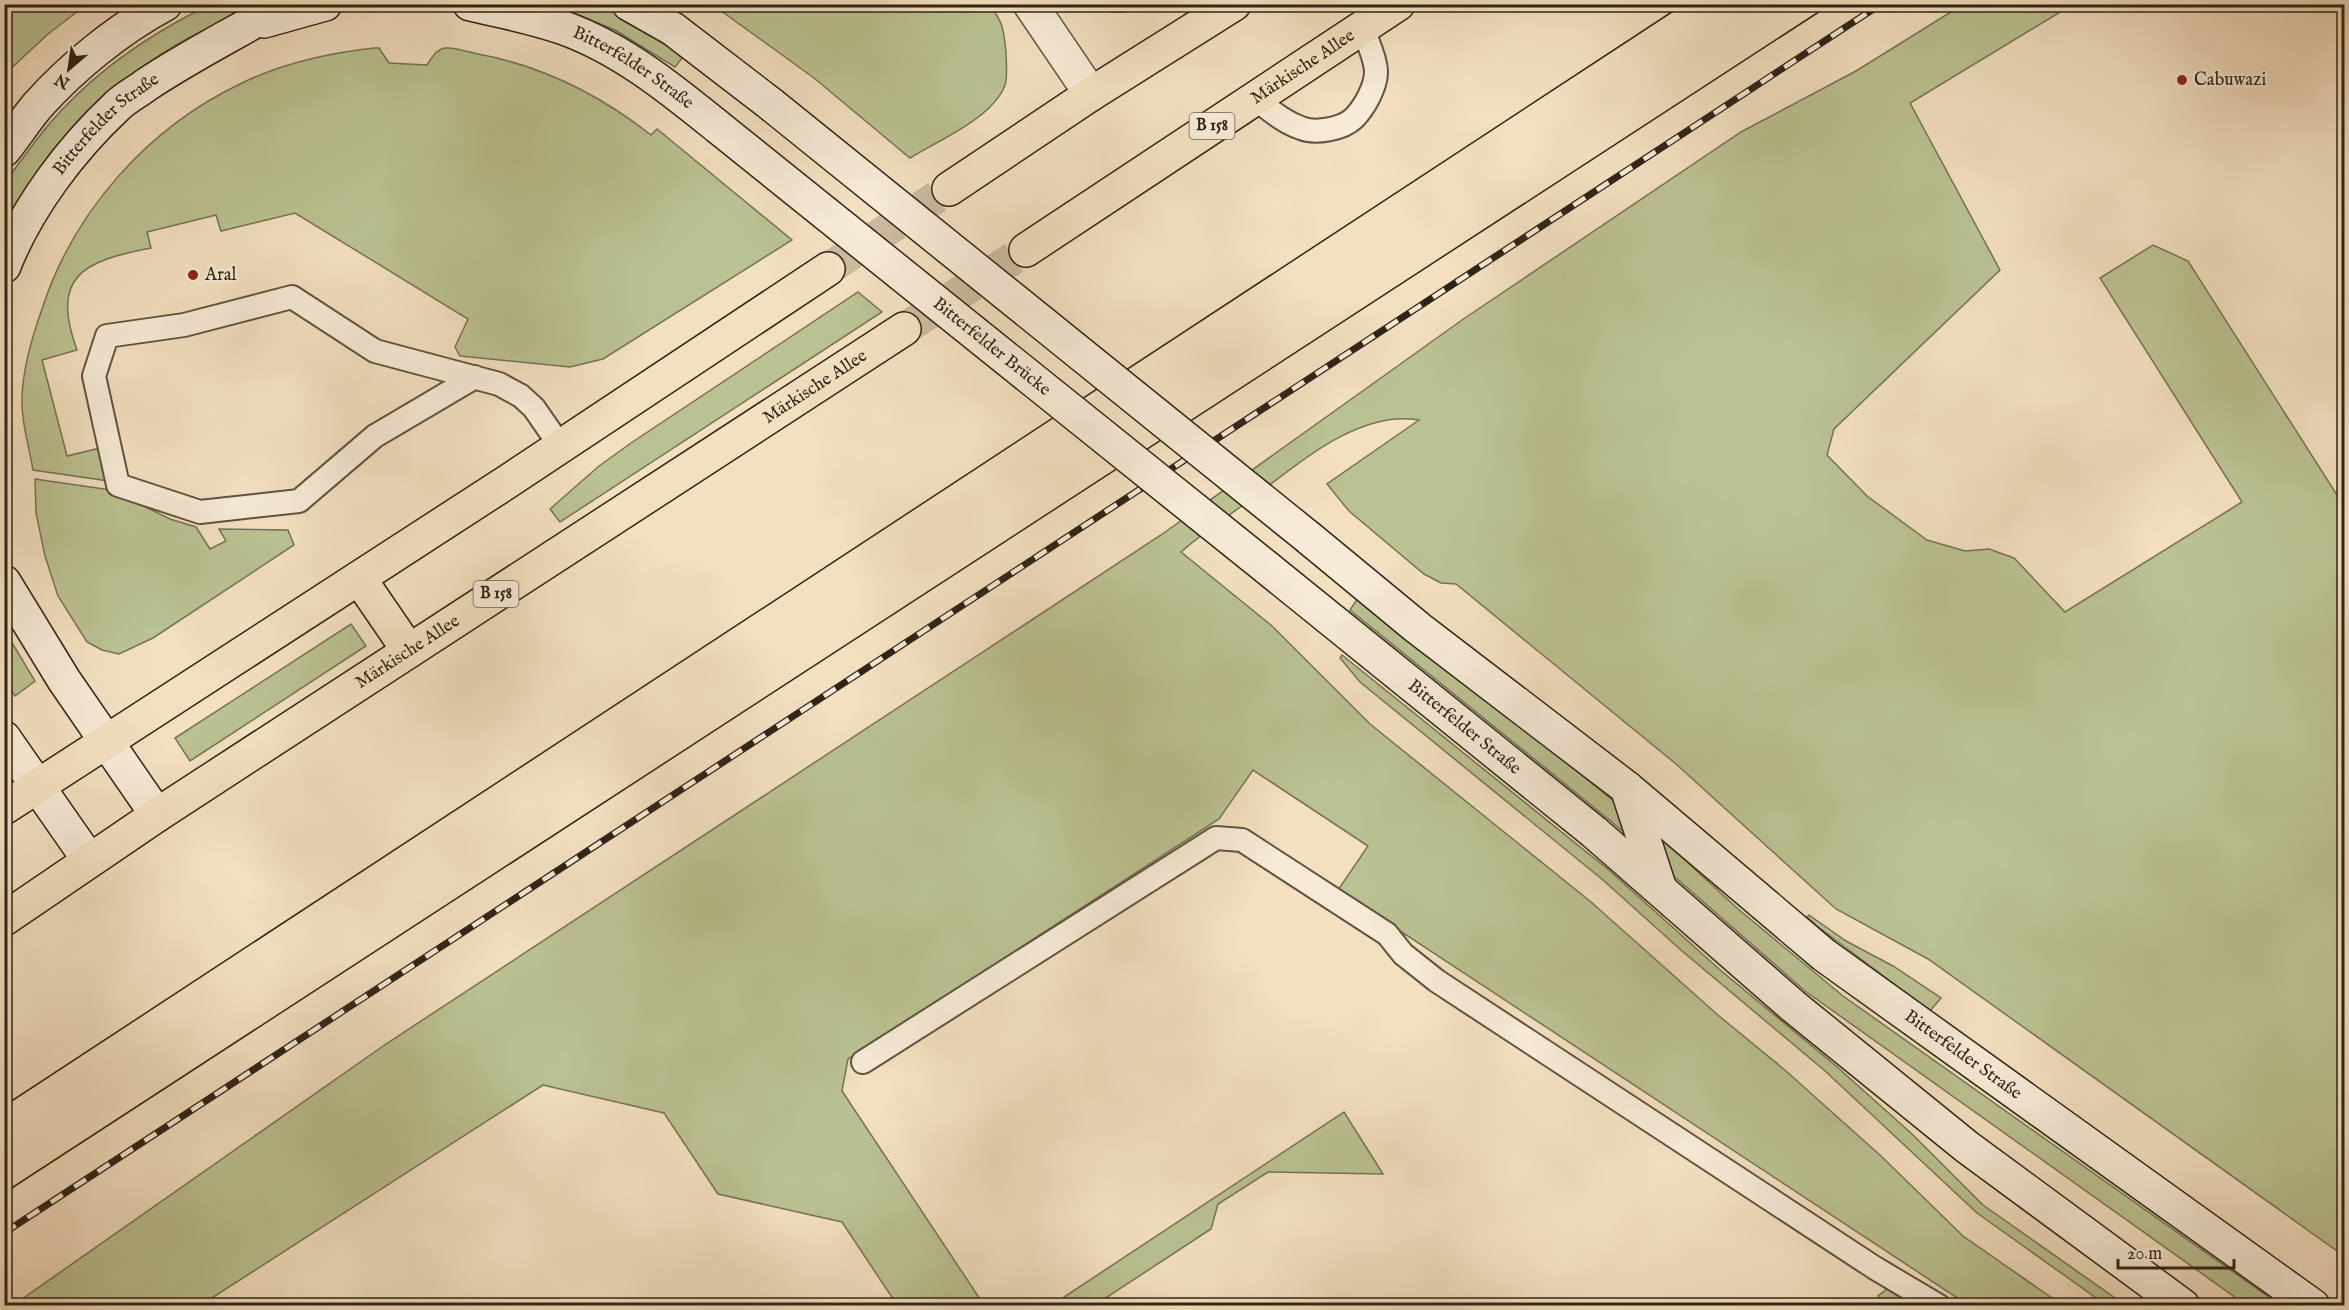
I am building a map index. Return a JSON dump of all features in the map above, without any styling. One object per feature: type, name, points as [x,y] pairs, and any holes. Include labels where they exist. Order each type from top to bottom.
[{"type":"main road","points":[[4,150],[38,105],[82,63],[129,27],[165,4]]},
{"type":"main road","name":"Bitterfelder Straße","points":[[4,266],[38,200],[66,162],[117,105],[182,61],[284,4]]},
{"type":"main road","name":"Bitterfelder Straße","points":[[251,24],[325,4]]},
{"type":"main road","name":"Bitterfelder Straße","points":[[470,4],[534,19],[566,29],[598,44],[636,64],[718,127]]},
{"type":"main road","name":"Bitterfelder Straße","points":[[629,4],[674,29],[772,105],[1418,628],[1627,788],[1824,956],[2313,1305]]},
{"type":"main road","points":[[1030,4],[1090,94]]},
{"type":"main road","points":[[949,189],[1090,94],[1234,4]]},
{"type":"main road","name":"Märkische Allee","points":[[1026,250],[1398,4]]},
{"type":"main road","name":"Bitterfelder Brücke","points":[[718,127],[1266,567]]},
{"type":"main road","points":[[4,808],[561,447],[828,269]]},
{"type":"main road","name":"Märkische Allee","points":[[4,919],[89,860],[904,329]]},
{"type":"main road","name":"Bitterfelder Straße","points":[[1266,567],[1576,818],[1793,1006],[1967,1147],[2178,1304]]},
{"type":"main road","points":[[359,578],[409,651]]},
{"type":"main road","points":[[4,582],[64,680],[158,815]]},
{"type":"main road","points":[[4,738],[89,860]]},
{"type":"main road","points":[[1627,788],[1660,889]]},
{"type":"lane","points":[[1254,98],[1280,118],[1304,130],[1332,129],[1353,119],[1368,97],[1376,75],[1375,63],[1363,28]]},
{"type":"lane","points":[[475,377],[375,436],[299,501],[200,512],[118,486],[94,376],[107,336],[184,325],[292,297],[375,351],[475,377],[499,384],[521,396],[534,408],[561,447]]},
{"type":"lane","points":[[862,1062],[1216,838],[1242,840],[1387,934],[1403,954],[1437,981],[1875,1268],[1939,1305]]},
{"type":"green space","points":[[5,4],[86,5],[48,34],[5,74]]},
{"type":"green space","points":[[209,5],[262,5],[182,41],[146,64],[112,90],[52,152],[27,187],[5,226],[4,198],[8,180],[44,130],[64,108],[85,87],[131,50]]},
{"type":"green space","points":[[554,5],[606,5],[645,25],[687,52],[675,67],[615,30]]},
{"type":"green space","points":[[713,5],[990,5],[1003,31],[1007,68],[1005,85],[999,97],[977,118],[910,158],[814,78]]},
{"type":"green space","points":[[1089,5],[1144,5],[1130,11],[1117,12]]},
{"type":"green space","points":[[1962,5],[2072,5],[1910,103],[2000,270],[1834,429],[1827,455],[1867,496],[1927,540],[1965,551],[1989,549],[2014,558],[2065,612],[2242,502],[2100,278],[2153,245],[2188,261],[2344,506],[2344,1256],[1928,959],[1836,909],[1676,764],[1456,584],[1441,583],[1424,574],[1349,511],[1327,484],[1419,420],[1396,419],[1373,423],[1329,443],[1181,552],[1272,626],[1370,724],[1591,902],[1719,1016],[1786,1071],[1881,1156],[1963,1236],[2062,1305],[1968,1305],[1338,890],[1368,846],[1253,770],[1219,819],[848,1059],[842,1091],[984,1305],[897,1305],[842,1222],[718,1194],[664,1113],[543,1085],[201,1305],[12,1306],[386,1044],[1161,535],[1462,320],[1741,132],[1856,71]]},
{"type":"green space","points":[[379,48],[389,63],[427,65],[440,50],[458,49],[525,66],[570,84],[612,107],[651,135],[657,129],[792,240],[603,359],[570,367],[460,356],[455,347],[468,319],[295,213],[221,231],[216,215],[147,232],[151,248],[107,259],[91,266],[78,276],[71,289],[68,305],[70,325],[77,350],[42,360],[67,456],[100,448],[109,481],[33,470],[22,406],[24,375],[32,341],[56,273],[74,238],[119,175],[176,123],[208,101],[242,83],[306,60]]},
{"type":"green space","points":[[858,292],[882,312],[560,522],[550,509],[599,466],[631,443]]},
{"type":"green space","points":[[35,479],[111,490],[170,519],[196,527],[210,549],[226,541],[219,529],[288,530],[294,545],[153,638],[119,654],[102,650],[87,642],[58,596],[45,556],[36,513]]},
{"type":"green space","points":[[1359,596],[1671,847],[1738,909],[1843,996],[2280,1305],[2246,1305],[1805,991],[1612,822],[1350,610]]},
{"type":"green space","points":[[351,624],[366,646],[190,761],[175,738]]},
{"type":"green space","points":[[5,631],[35,681],[15,696],[5,681]]},
{"type":"green space","points":[[1342,655],[1610,871],[1719,969],[1836,1066],[1912,1134],[1983,1205],[2125,1305],[2106,1305],[1977,1213],[1824,1070],[1682,951],[1603,880],[1360,682],[1340,658]]},
{"type":"green space","points":[[1809,915],[1846,941],[1893,966],[1941,998],[1930,1011],[1817,926],[1807,917]]},
{"type":"green space","points":[[1344,1112],[1383,1174],[1268,1172],[1218,1204],[1211,1229],[1095,1305],[1052,1305]]},
{"type":"green space","points":[[1887,1289],[1912,1305],[1884,1305],[1878,1296]]},
{"type":"tunnel","points":[[828,269],[949,189]]},
{"type":"tunnel","points":[[904,329],[1026,250]]},
{"type":"tram line","points":[[4,1106],[1684,4]]},
{"type":"tram line","points":[[4,1193],[1831,4]]},
{"type":"railway","points":[[4,1233],[1881,4]]},
{"type":"place","name":"Cabuwazi","points":[[2182,80]]},
{"type":"place","name":"Aral","points":[[193,275]]}]
